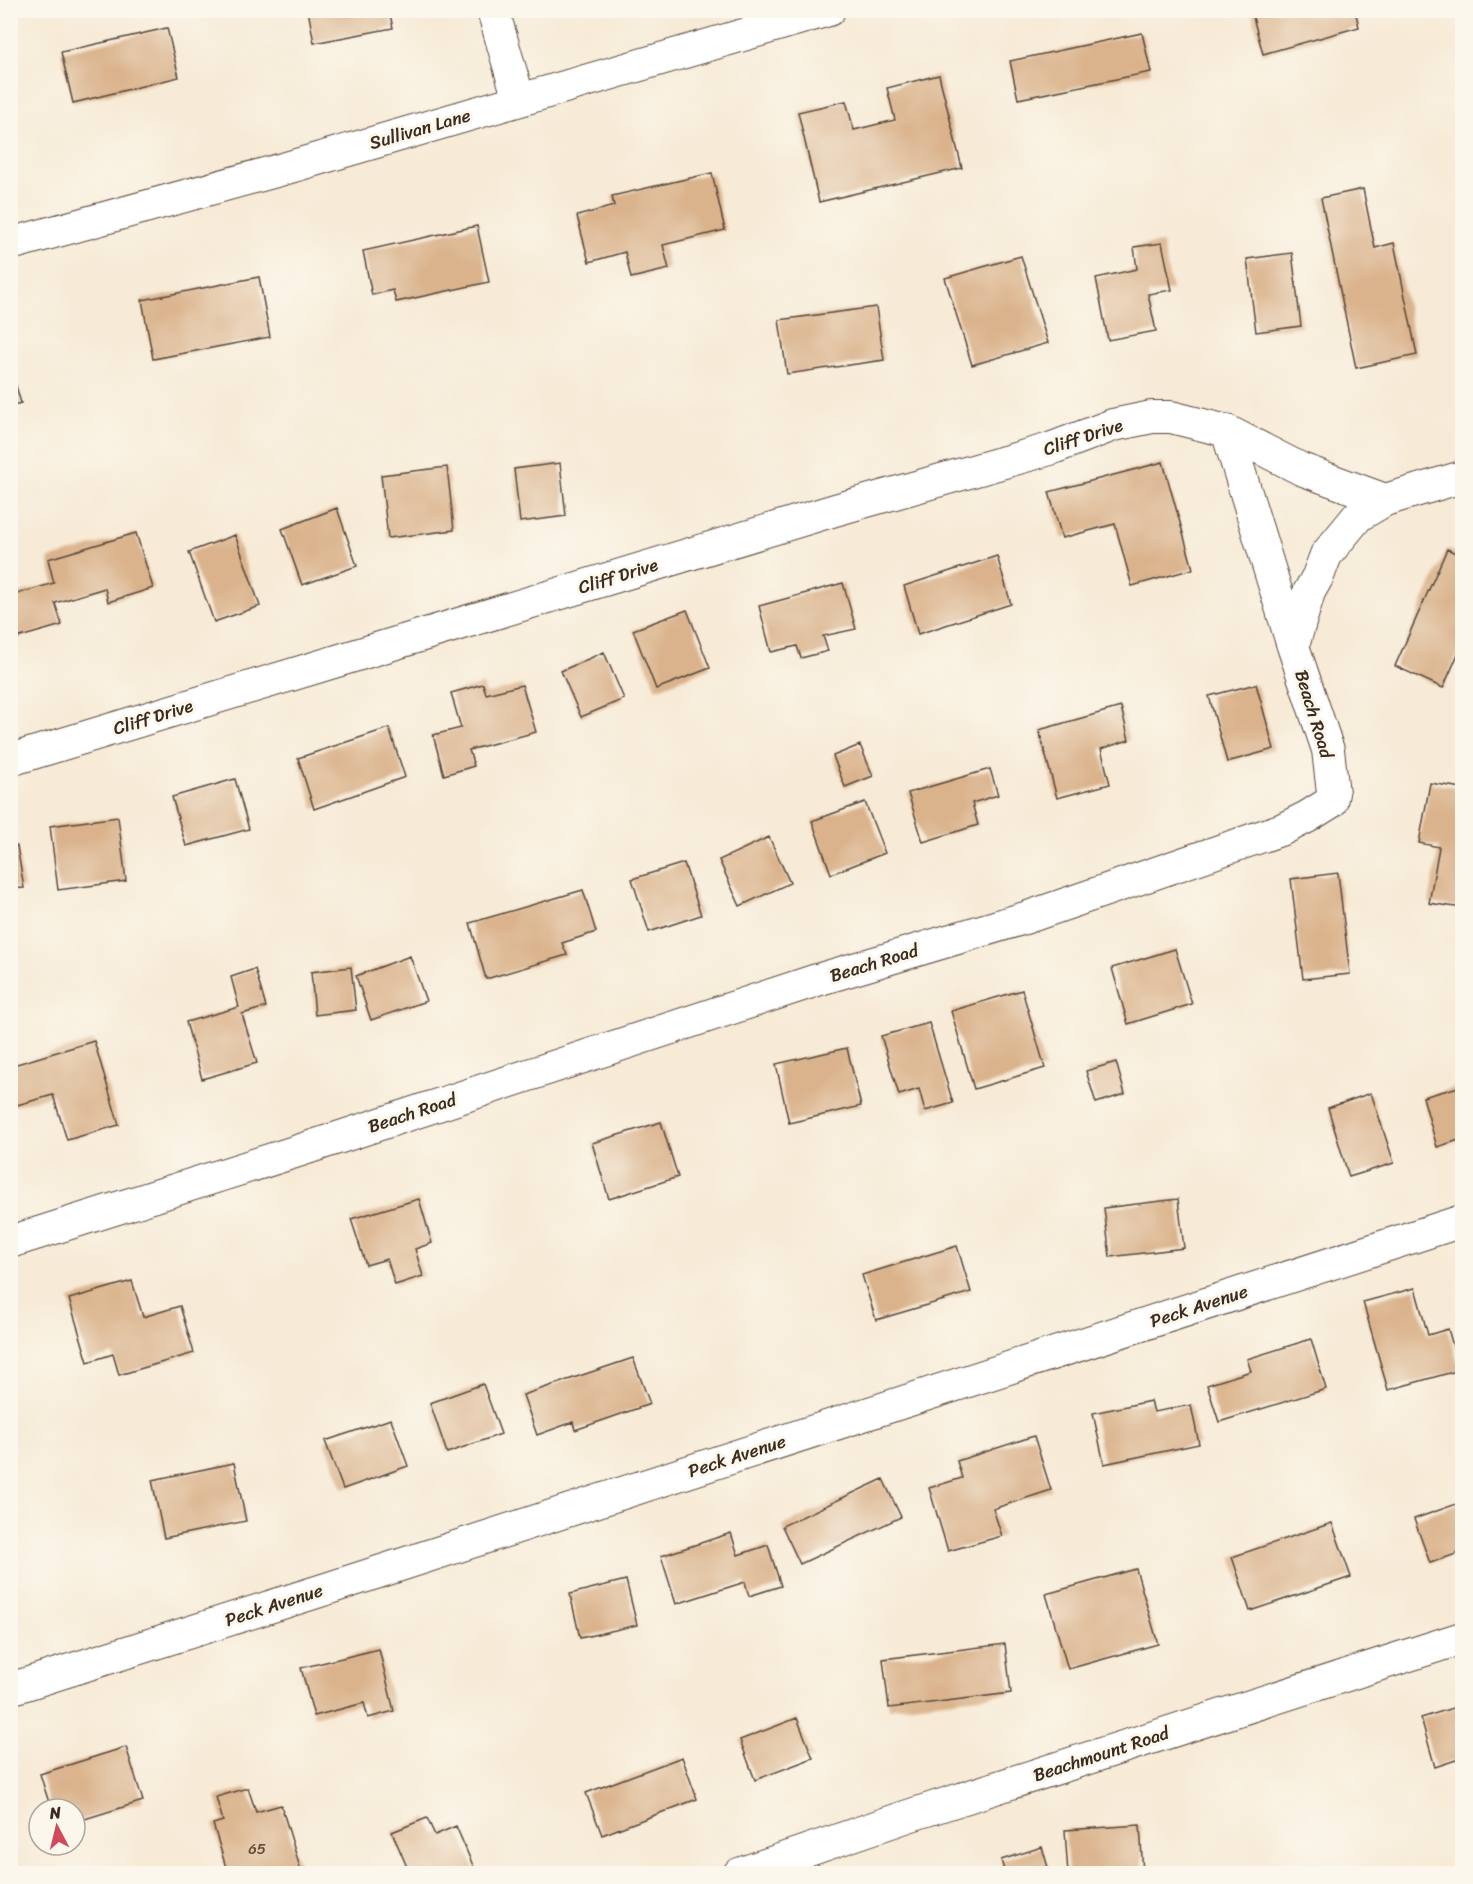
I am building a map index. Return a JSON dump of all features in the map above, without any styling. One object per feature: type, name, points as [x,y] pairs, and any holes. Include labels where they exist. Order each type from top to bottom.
[{"type":"street","points":[[493,10],[519,100]]},
{"type":"street","name":"Sullivan Lane","points":[[10,244],[283,169],[829,10]]},
{"type":"street","name":"Cliff Drive","points":[[10,760],[835,510],[1050,449],[1113,425],[1152,417],[1171,417],[1227,431],[1301,469],[1385,500]]},
{"type":"street","points":[[1227,431],[1293,646]]},
{"type":"street","name":"Beach Road","points":[[10,1242],[301,1150],[816,980],[1028,917],[1283,829],[1307,817],[1331,802],[1333,793],[1328,750],[1293,646],[1309,592],[1326,555],[1358,516],[1385,500],[1462,477]]},
{"type":"street","name":"Peck Avenue","points":[[10,1689],[311,1594],[1462,1221]]},
{"type":"street","name":"Beachmount Road","points":[[740,1874],[908,1816],[1462,1638]]},
{"type":"building","points":[[308,10],[389,10],[393,28],[314,43]]},
{"type":"building","points":[[1251,10],[1355,10],[1359,27],[1263,54]]},
{"type":"building","points":[[167,28],[179,77],[73,103],[61,52]]},
{"type":"building","points":[[1142,33],[1151,72],[1018,99],[1010,61]]},
{"type":"building","points":[[939,75],[962,168],[819,202],[798,112],[846,101],[854,130],[895,120],[887,88]]},
{"type":"building","points":[[712,173],[725,230],[663,245],[669,269],[631,278],[625,252],[589,262],[577,216],[614,206],[612,196]]},
{"type":"building","points":[[1363,189],[1375,248],[1394,243],[1417,355],[1356,368],[1321,198]]},
{"type":"building","points":[[477,226],[489,282],[396,302],[393,290],[372,295],[363,251]]},
{"type":"building","points":[[1162,243],[1172,290],[1148,294],[1156,331],[1108,340],[1096,278],[1137,269],[1134,247]]},
{"type":"building","points":[[1292,253],[1301,326],[1256,332],[1247,259]]},
{"type":"building","points":[[1021,256],[1048,343],[972,365],[945,278]]},
{"type":"building","points":[[259,277],[270,337],[153,359],[142,300]]},
{"type":"building","points":[[876,307],[884,360],[787,374],[779,320]]},
{"type":"building","points":[[10,365],[21,403],[10,406]]},
{"type":"building","points":[[1163,462],[1193,569],[1132,586],[1115,524],[1062,538],[1049,492]]},
{"type":"building","points":[[560,463],[566,516],[520,522],[514,469]]},
{"type":"building","points":[[447,467],[454,530],[388,538],[381,475]]},
{"type":"building","points":[[337,508],[357,566],[302,585],[282,529]]},
{"type":"building","points":[[136,533],[153,588],[108,602],[105,588],[55,603],[62,625],[10,640],[10,596],[54,583],[48,559]]},
{"type":"building","points":[[235,535],[260,606],[214,622],[189,552]]},
{"type":"building","points":[[1447,549],[1462,556],[1462,645],[1443,688],[1395,666]]},
{"type":"building","points":[[997,556],[1011,604],[918,634],[904,586]]},
{"type":"building","points":[[843,583],[856,629],[823,636],[828,651],[801,658],[797,646],[771,652],[759,606]]},
{"type":"building","points":[[687,610],[710,668],[656,689],[633,630]]},
{"type":"building","points":[[604,652],[624,699],[581,717],[561,671]]},
{"type":"building","points":[[483,684],[486,694],[522,685],[536,732],[469,750],[474,766],[444,775],[433,735],[461,728],[451,693]]},
{"type":"building","points":[[1256,684],[1274,749],[1227,762],[1209,696]]},
{"type":"building","points":[[1121,707],[1129,740],[1101,749],[1110,784],[1057,798],[1039,730]]},
{"type":"building","points":[[389,728],[405,777],[314,809],[298,758]]},
{"type":"building","points":[[860,745],[873,776],[845,787],[833,756]]},
{"type":"building","points":[[990,769],[998,795],[972,803],[978,825],[923,842],[908,793]]},
{"type":"building","points":[[235,779],[249,829],[186,846],[172,797]]},
{"type":"building","points":[[1430,783],[1462,788],[1462,908],[1429,903],[1439,847],[1419,843]]},
{"type":"building","points":[[865,802],[885,853],[831,874],[812,821]]},
{"type":"building","points":[[118,817],[126,881],[58,890],[50,826]]},
{"type":"building","points":[[769,837],[790,883],[740,906],[719,860]]},
{"type":"building","points":[[17,846],[24,888],[10,889],[10,847]]},
{"type":"building","points":[[684,863],[701,915],[649,932],[632,879]]},
{"type":"building","points":[[1338,873],[1350,974],[1303,979],[1291,879]]},
{"type":"building","points":[[583,890],[596,932],[562,943],[567,955],[486,979],[470,923]]},
{"type":"building","points":[[1175,949],[1192,1004],[1128,1024],[1112,968]]},
{"type":"building","points":[[410,956],[426,1001],[371,1020],[356,976]]},
{"type":"building","points":[[351,967],[356,1010],[315,1015],[311,972]]},
{"type":"building","points":[[255,969],[266,1007],[242,1014],[257,1063],[202,1079],[186,1022],[239,1007],[231,977]]},
{"type":"building","points":[[1022,990],[1045,1068],[974,1089],[951,1011]]},
{"type":"building","points":[[929,1023],[953,1103],[925,1111],[919,1089],[899,1095],[881,1036]]},
{"type":"building","points":[[94,1041],[119,1125],[67,1140],[53,1095],[10,1107],[10,1066]]},
{"type":"building","points":[[847,1048],[861,1106],[789,1123],[776,1064]]},
{"type":"building","points":[[1116,1062],[1125,1094],[1096,1103],[1086,1071]]},
{"type":"building","points":[[1462,1086],[1462,1139],[1437,1147],[1423,1097]]},
{"type":"building","points":[[1371,1093],[1394,1163],[1349,1177],[1328,1108]]},
{"type":"building","points":[[661,1122],[678,1177],[609,1199],[592,1143]]},
{"type":"building","points":[[419,1199],[432,1243],[415,1249],[423,1276],[395,1285],[387,1259],[366,1265],[351,1219]]},
{"type":"building","points":[[1178,1199],[1184,1248],[1110,1257],[1104,1208]]},
{"type":"building","points":[[957,1246],[971,1292],[876,1320],[862,1275]]},
{"type":"building","points":[[132,1281],[143,1317],[180,1306],[194,1353],[119,1375],[113,1354],[88,1362],[69,1299]]},
{"type":"building","points":[[1415,1288],[1428,1335],[1448,1329],[1460,1370],[1388,1390],[1363,1302]]},
{"type":"building","points":[[1311,1339],[1326,1389],[1219,1422],[1207,1385],[1251,1371],[1247,1359]]},
{"type":"building","points":[[633,1358],[650,1404],[575,1430],[573,1422],[537,1435],[523,1395]]},
{"type":"building","points":[[483,1384],[501,1434],[447,1453],[430,1403]]},
{"type":"building","points":[[1151,1401],[1154,1412],[1191,1405],[1199,1444],[1104,1464],[1093,1413]]},
{"type":"building","points":[[391,1419],[408,1466],[343,1489],[325,1441]]},
{"type":"building","points":[[1034,1436],[1051,1490],[993,1509],[1002,1536],[948,1551],[929,1488],[962,1478],[957,1461]]},
{"type":"building","points":[[234,1463],[246,1521],[164,1538],[152,1480]]},
{"type":"building","points":[[883,1479],[901,1517],[800,1564],[782,1526]]},
{"type":"building","points":[[1462,1502],[1462,1552],[1430,1563],[1414,1519]]},
{"type":"building","points":[[1332,1523],[1351,1577],[1250,1611],[1232,1557]]},
{"type":"building","points":[[731,1533],[738,1555],[768,1545],[781,1586],[749,1596],[745,1582],[676,1604],[661,1556]]},
{"type":"building","points":[[1136,1569],[1158,1644],[1068,1669],[1046,1594]]},
{"type":"building","points":[[626,1580],[637,1625],[580,1638],[570,1594]]},
{"type":"building","points":[[1005,1644],[1011,1693],[889,1708],[883,1659]]},
{"type":"building","points":[[379,1649],[394,1711],[368,1718],[364,1703],[314,1716],[301,1668]]},
{"type":"building","points":[[1462,1705],[1462,1758],[1435,1767],[1421,1718]]},
{"type":"building","points":[[797,1718],[813,1758],[755,1780],[740,1740]]},
{"type":"building","points":[[126,1747],[143,1801],[87,1818],[87,1797],[47,1797],[40,1774]]},
{"type":"building","points":[[682,1757],[697,1799],[602,1835],[586,1793]]},
{"type":"building","points":[[248,1788],[256,1812],[281,1805],[302,1874],[228,1874],[213,1824],[223,1821],[216,1797]]},
{"type":"building","points":[[427,1818],[435,1835],[456,1826],[474,1868],[462,1874],[410,1874],[392,1832]]},
{"type":"building","points":[[1140,1825],[1143,1874],[1068,1874],[1065,1830]]},
{"type":"building","points":[[1042,1847],[1050,1874],[1005,1874],[1001,1860]]}]
